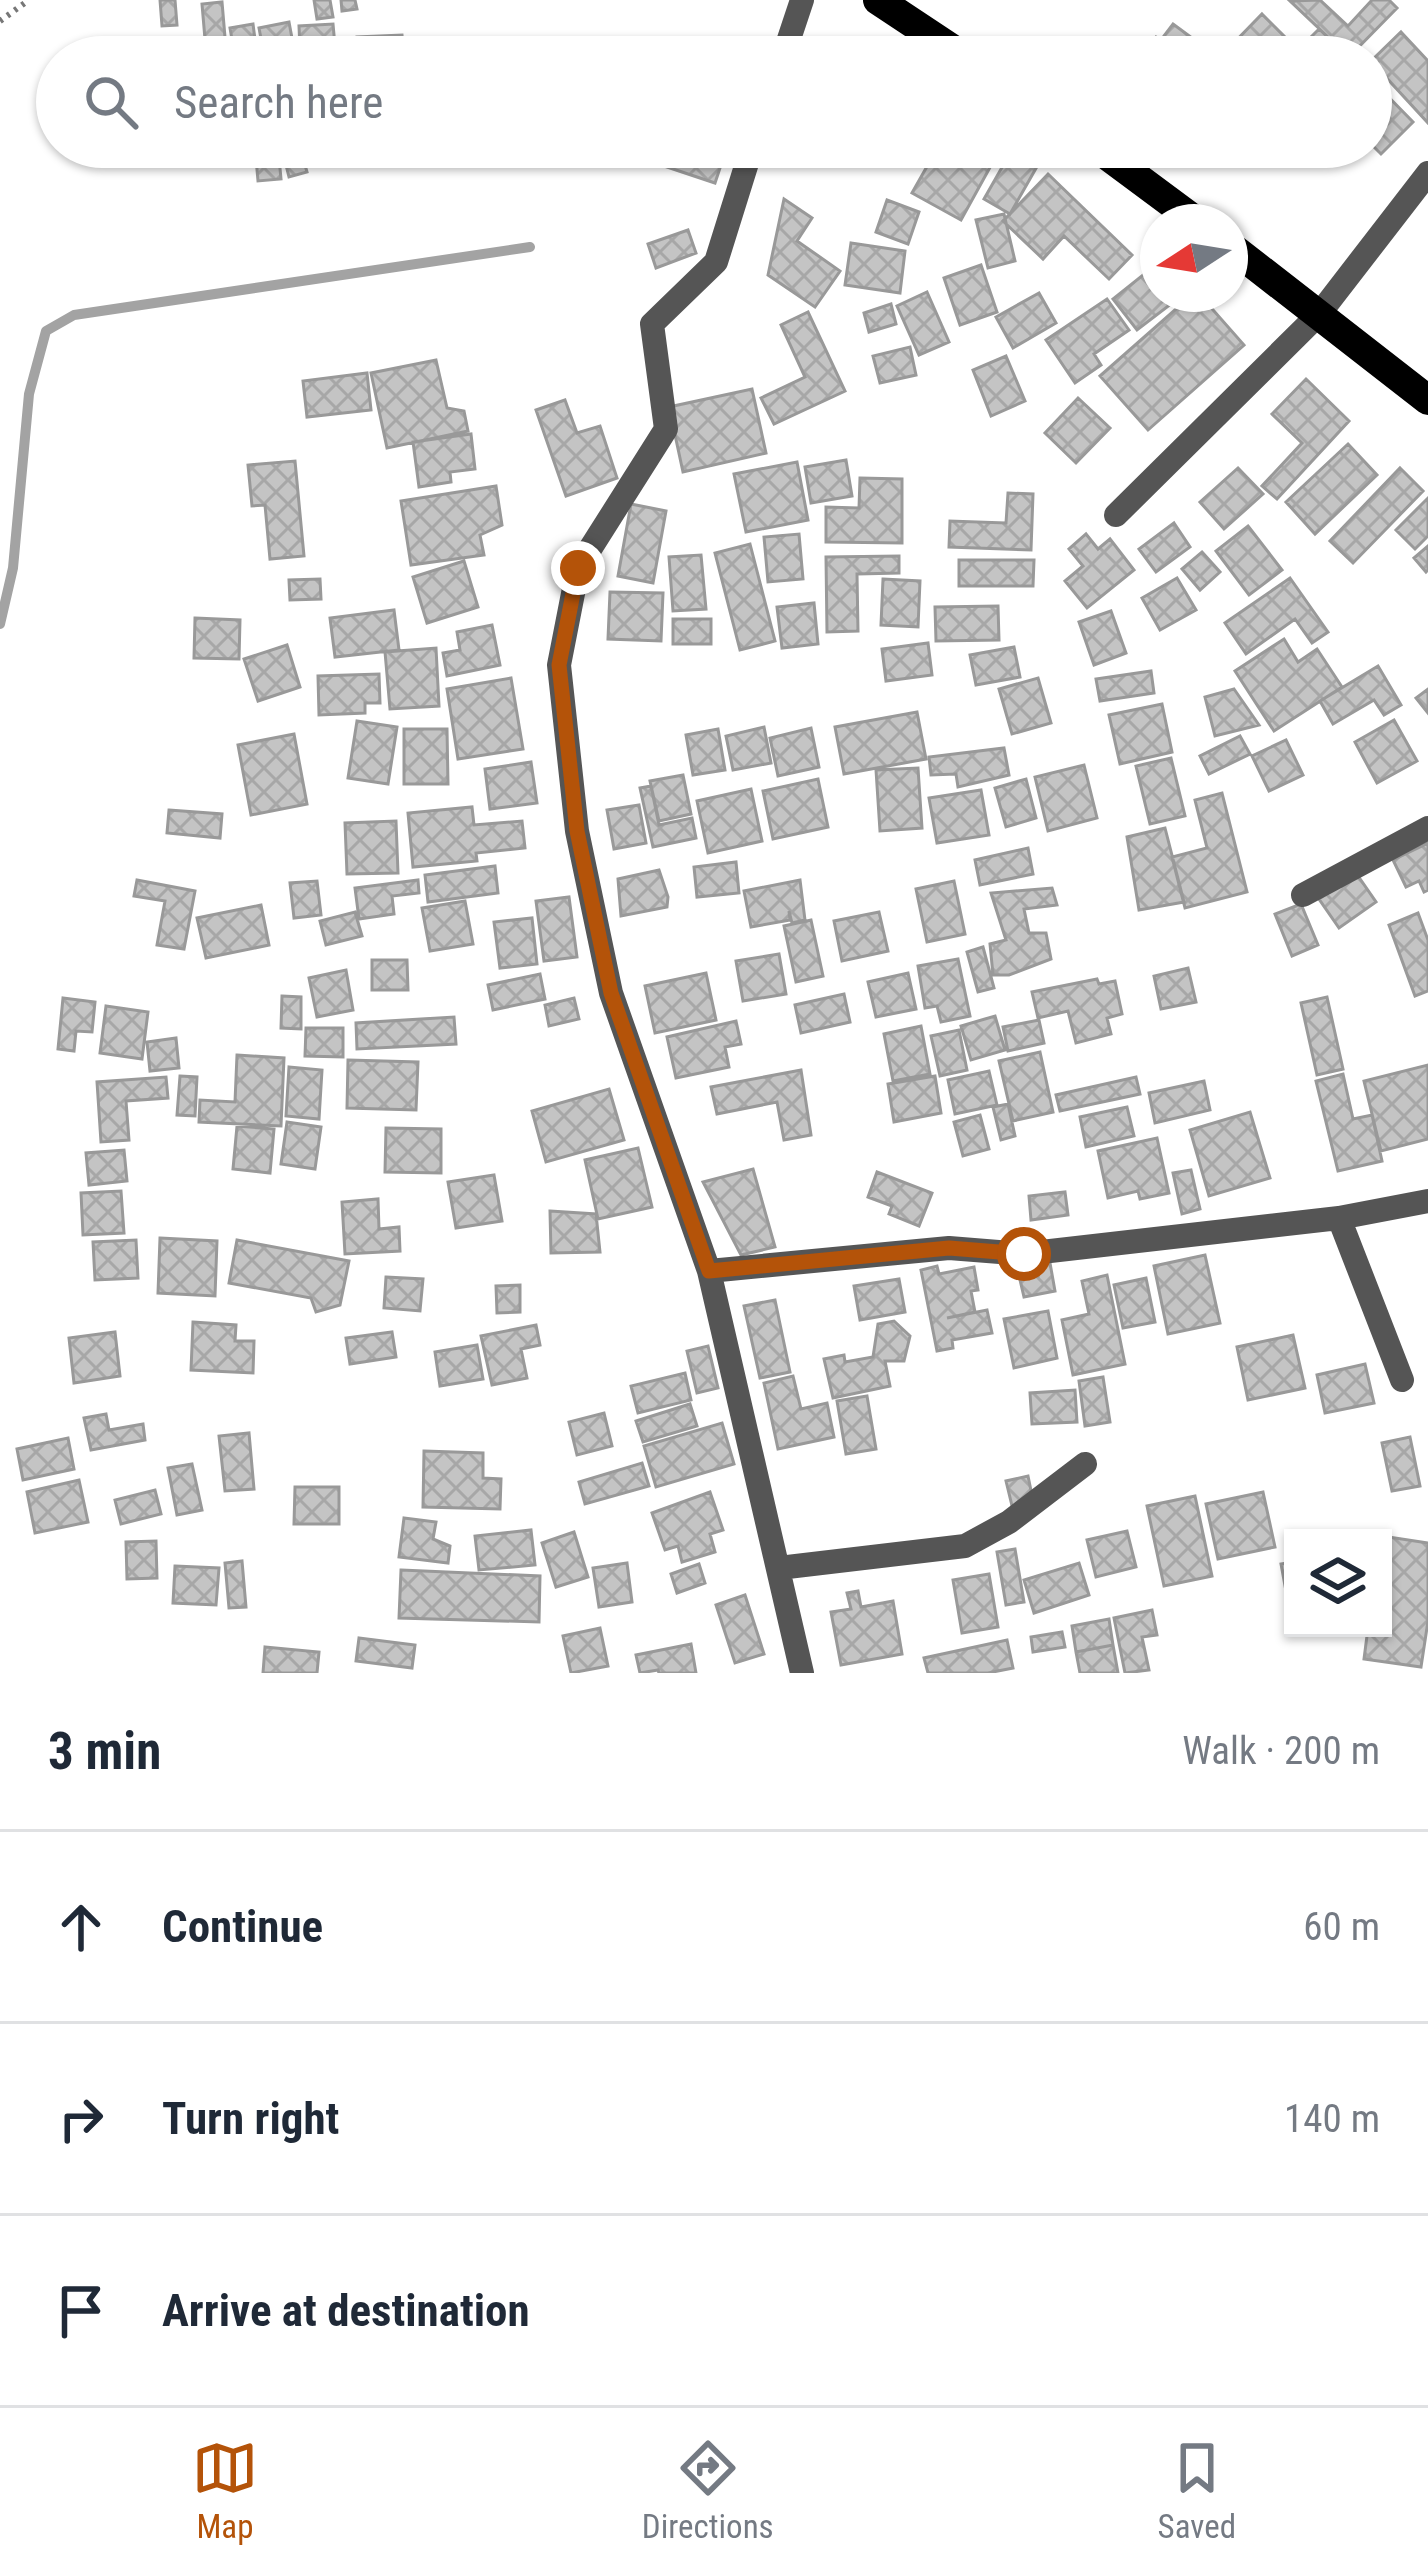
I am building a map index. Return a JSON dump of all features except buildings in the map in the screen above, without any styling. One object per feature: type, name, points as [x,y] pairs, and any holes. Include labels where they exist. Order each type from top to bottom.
[{"type":"main road","points":[[878,0],[932,36]]},
{"type":"main road","points":[[1124,168],[1173,204]]},
{"type":"main road","points":[[1248,260],[1428,400]]},
{"type":"street","points":[[790,36],[802,0]]},
{"type":"street","points":[[745,168],[716,262],[652,324],[666,429],[578,568],[559,665],[577,831],[611,993],[709,1271],[802,1673]]},
{"type":"street","points":[[1116,515],[1320,313],[1428,173]]},
{"type":"street","points":[[1304,895],[1428,828]]},
{"type":"street","points":[[709,1271],[949,1248],[1024,1254],[1339,1218],[1428,1201]]},
{"type":"street","points":[[1339,1218],[1402,1380]]},
{"type":"street","points":[[779,1568],[964,1546],[1009,1522],[1085,1464]]},
{"type":"path","points":[[0,21],[29,0]]},
{"type":"waterway","points":[[0,624],[13,568],[29,394],[46,331],[74,315],[530,247]]},
{"type":"route","points":[[578,568],[559,665],[577,831],[611,993],[709,1271],[949,1248],[1024,1254]]}]
